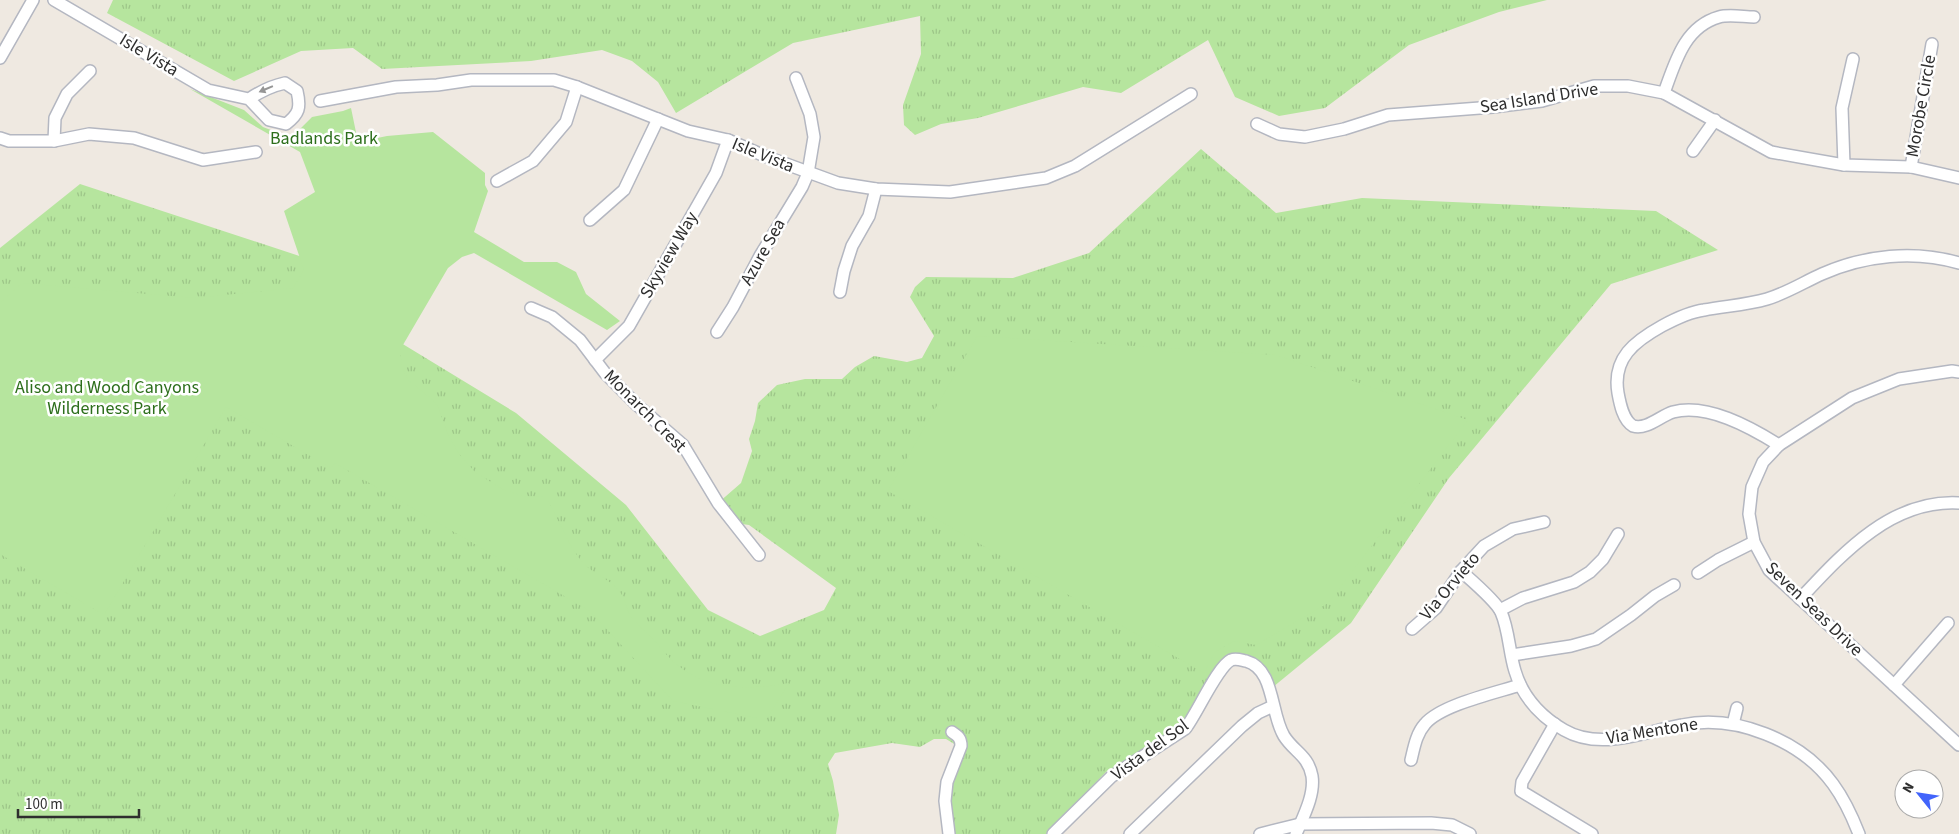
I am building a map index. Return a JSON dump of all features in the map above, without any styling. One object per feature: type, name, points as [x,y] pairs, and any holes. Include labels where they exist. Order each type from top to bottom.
[{"type":"street","points":[[0,58],[33,0]]},
{"type":"street","name":"Isle Vista","points":[[54,0],[208,90],[249,99]]},
{"type":"street","points":[[1664,93],[1678,52],[1691,35],[1704,24],[1720,16],[1754,17]]},
{"type":"street","name":"Morobe Circle","points":[[1911,168],[1932,44]]},
{"type":"street","points":[[1844,164],[1842,108],[1852,59]]},
{"type":"street","points":[[54,141],[55,118],[68,94],[90,71]]},
{"type":"street","name":"Azure Sea","points":[[717,332],[733,308],[760,256],[802,187],[808,173],[814,137],[810,114],[796,78]]},
{"type":"street","name":"Isle Vista","points":[[310,102],[396,87],[437,85],[471,80],[554,80],[577,87],[688,131],[728,140],[808,173],[838,183],[876,189],[950,192],[1046,178],[1075,166],[1191,94]]},
{"type":"street","points":[[285,83],[310,102],[286,124],[269,120],[249,99],[265,89],[285,83]]},
{"type":"street","name":"Sea Island Drive","points":[[1257,124],[1279,134],[1305,137],[1344,129],[1388,115],[1501,106],[1542,101],[1594,86],[1628,86],[1664,93],[1771,152],[1844,164],[1911,168],[1959,178]]},
{"type":"street","points":[[497,181],[533,160],[566,122],[577,87]]},
{"type":"street","points":[[590,220],[624,190],[658,119]]},
{"type":"street","points":[[1694,151],[1715,120]]},
{"type":"street","points":[[0,138],[9,141],[54,141],[89,134],[134,138],[203,160],[256,152]]},
{"type":"street","name":"Skyview Way","points":[[595,360],[629,326],[716,174],[728,140]]},
{"type":"street","points":[[840,292],[849,254],[869,216],[876,189]]},
{"type":"street","points":[[1779,445],[1752,429],[1716,414],[1702,411],[1679,411],[1662,416],[1644,426],[1633,426],[1626,417],[1618,393],[1618,378],[1624,358],[1637,341],[1681,316],[1768,299],[1844,266],[1884,257],[1908,255],[1926,256],[1959,263]]},
{"type":"street","name":"Monarch Crest","points":[[532,308],[552,317],[580,340],[605,373],[637,405],[683,445],[718,503],[759,555]]},
{"type":"street","name":"Seven Seas Drive","points":[[1959,372],[1952,371],[1899,380],[1852,398],[1779,445],[1763,462],[1752,487],[1749,514],[1754,542],[1769,570],[1959,745]]},
{"type":"street","points":[[1800,599],[1854,544],[1894,518],[1916,508],[1936,504],[1959,503]]},
{"type":"street","name":"Via Orvieto","points":[[1412,629],[1436,608],[1461,571],[1484,546],[1513,529],[1544,522]]},
{"type":"street","points":[[1461,571],[1500,610],[1523,598],[1574,582],[1590,572],[1603,560],[1618,534]]},
{"type":"street","points":[[1698,573],[1718,560],[1754,542]]},
{"type":"street","points":[[1512,655],[1571,646],[1596,639],[1674,584]]},
{"type":"street","name":"Via Mentone","points":[[1500,610],[1514,670],[1520,685],[1534,707],[1555,724],[1579,736],[1600,739],[1696,722],[1733,724],[1754,729],[1810,760],[1832,783],[1850,812],[1859,834]]},
{"type":"street","points":[[1894,685],[1948,624]]},
{"type":"street","name":"Vista del Sol","points":[[1053,834],[1111,777],[1185,729],[1196,714],[1217,674],[1232,660],[1240,659],[1252,663],[1266,677],[1277,722],[1285,737],[1303,754],[1309,766],[1313,789],[1298,829]]},
{"type":"street","points":[[1411,760],[1417,738],[1425,724],[1438,714],[1454,706],[1520,685]]},
{"type":"street","points":[[1130,834],[1242,726],[1258,713],[1273,706]]},
{"type":"street","points":[[1733,724],[1737,708]]},
{"type":"street","points":[[1555,724],[1522,782],[1521,791],[1592,834]]},
{"type":"street","points":[[949,834],[945,802],[947,782],[961,746],[959,736],[952,732]]},
{"type":"street","points":[[1260,834],[1298,829],[1431,822],[1452,824],[1470,834]]},
{"type":"green space","points":[[113,0],[1547,0],[1499,12],[1409,45],[1325,108],[1279,116],[1235,97],[1208,40],[1121,93],[1083,87],[978,118],[941,124],[915,135],[904,125],[903,105],[921,54],[920,16],[793,43],[676,113],[658,82],[632,61],[602,50],[531,61],[382,69],[353,48],[301,51],[234,81],[107,13]]},
{"type":"green space","name":"Aliso and Wood Canyons Wilderness Park","points":[[190,89],[244,110],[263,127],[276,132],[276,137],[288,136],[298,131],[312,117],[351,108],[358,142],[387,136],[433,132],[485,173],[485,185],[488,191],[474,232],[524,262],[557,262],[576,272],[586,294],[620,321],[607,330],[474,253],[462,257],[448,268],[400,350],[402,368],[409,381],[433,400],[438,407],[448,434],[459,454],[475,472],[502,489],[522,496],[545,497],[548,500],[568,541],[583,563],[621,593],[633,619],[676,664],[705,681],[732,687],[761,687],[789,683],[766,720],[673,701],[590,611],[335,463],[331,468],[226,407],[104,615],[0,554],[0,303],[22,283],[194,298],[293,288],[304,270],[284,211],[315,192],[300,152]]},
{"type":"green space","points":[[1201,149],[1276,213],[1362,198],[1656,211],[1718,250],[1611,284],[1449,478],[1351,623],[1273,687],[1270,676],[1258,660],[1236,655],[1220,662],[1208,678],[1194,707],[1182,723],[1152,748],[1107,771],[1046,834],[948,834],[941,800],[956,745],[946,739],[934,739],[920,747],[892,743],[835,753],[828,764],[839,815],[836,834],[0,834],[0,248],[80,184],[336,268],[355,315],[516,413],[626,505],[708,610],[760,636],[824,610],[836,588],[749,525],[735,523],[718,503],[741,483],[752,451],[749,439],[758,403],[777,385],[805,379],[842,379],[855,367],[874,356],[907,362],[922,358],[934,336],[910,297],[915,287],[926,277],[1013,278],[1089,253]]},
{"type":"green space","points":[[977,336],[1276,355],[1468,420],[1328,603],[1256,645],[1234,641],[1215,652],[1204,673],[888,491]]},
{"type":"park label","name":"Badlands Park","points":[[324,138]]}]
